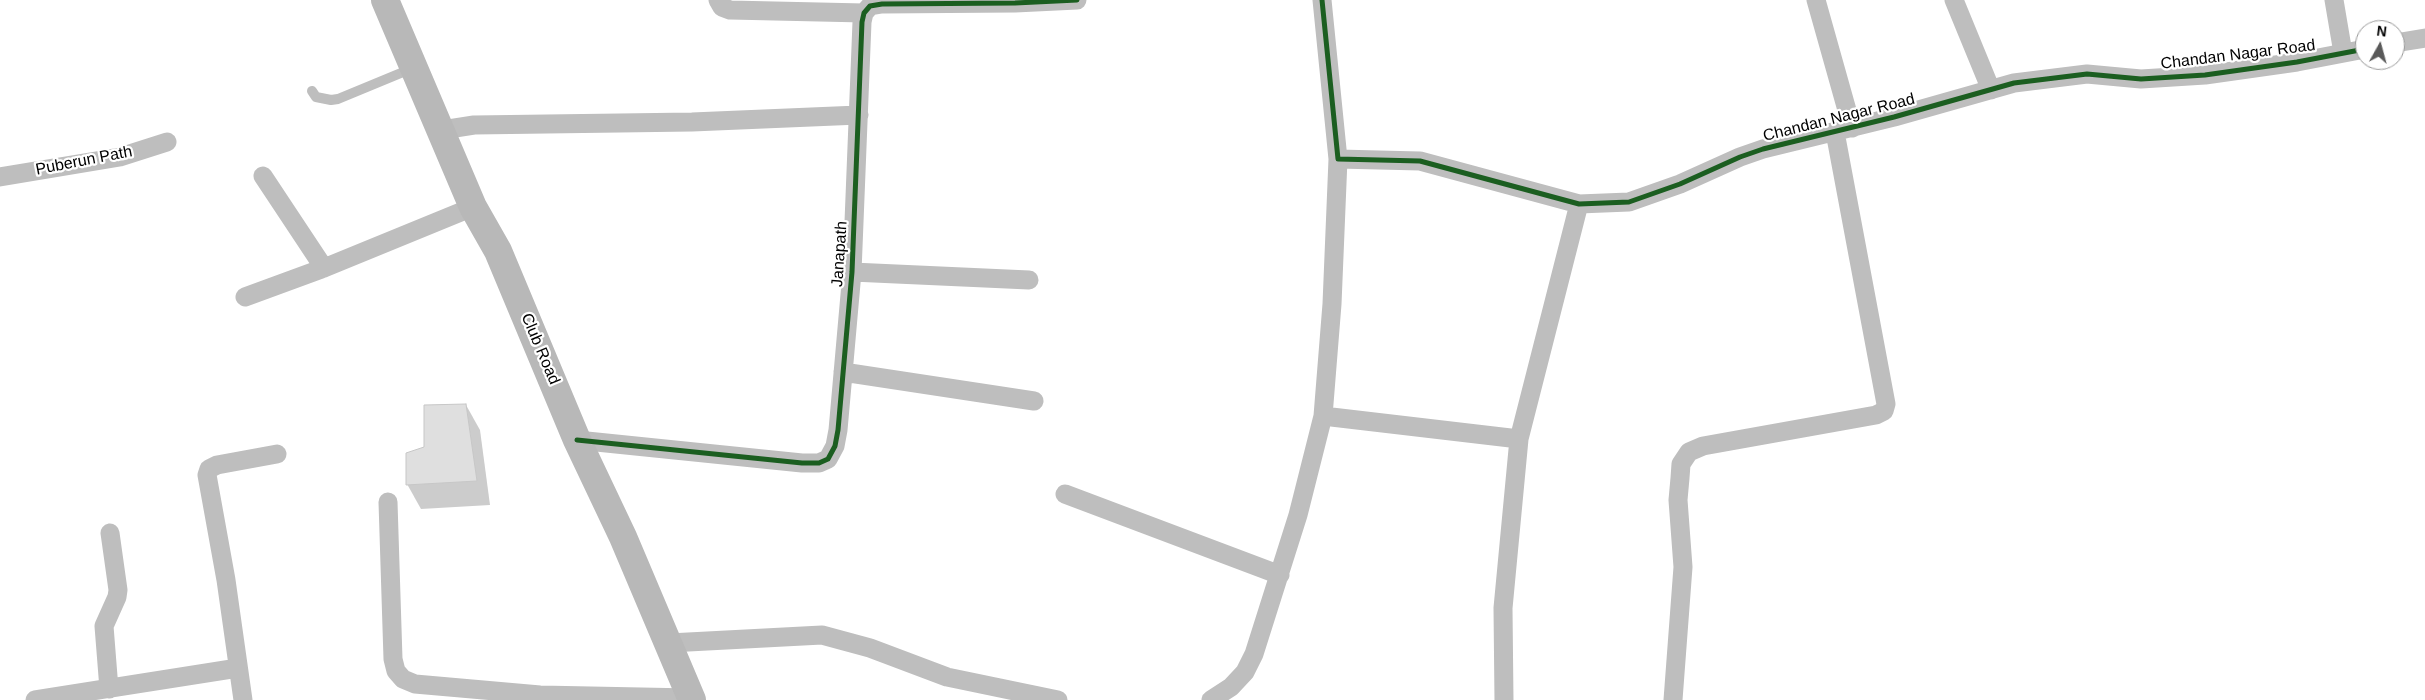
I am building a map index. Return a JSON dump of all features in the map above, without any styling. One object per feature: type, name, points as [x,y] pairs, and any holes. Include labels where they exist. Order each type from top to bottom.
[{"type":"street","name":"Club Road","points":[[385,0],[442,130],[473,207],[498,251],[577,440],[623,537],[692,699]]},
{"type":"street","points":[[718,0],[722,7],[730,10],[864,13],[870,6],[882,4],[1077,0]]},
{"type":"street","points":[[1211,700],[1231,687],[1245,672],[1254,654],[1298,515],[1323,416],[1331,323],[1338,159],[1322,0]]},
{"type":"street","points":[[1673,700],[1683,567],[1678,500],[1680,464],[1689,452],[1703,446],[1876,415],[1884,411],[1886,404],[1844,130],[1816,0]]},
{"type":"street","points":[[1954,0],[1991,90]]},
{"type":"street","points":[[2334,0],[2343,53]]},
{"type":"street","name":"Janapath","points":[[577,440],[819,463],[828,458],[836,446],[852,272],[862,22],[864,13]]},
{"type":"street","points":[[2405,41],[2425,38]]},
{"type":"street","name":"Chandan Nagar Road","points":[[1338,159],[1420,161],[1579,204],[1629,202],[1680,184],[1740,157],[2014,83],[2066,75],[2087,74],[2141,78],[2205,75],[2297,62],[2355,51]]},
{"type":"street","points":[[442,130],[474,125],[692,122],[859,116]]},
{"type":"street","name":"Puberun Path","points":[[0,177],[120,157],[167,142]]},
{"type":"street","points":[[263,176],[324,268]]},
{"type":"street","points":[[1504,700],[1503,608],[1519,439],[1579,204]]},
{"type":"street","points":[[245,297],[324,268],[473,207]]},
{"type":"street","points":[[852,272],[1029,280]]},
{"type":"street","points":[[843,372],[1034,401]]},
{"type":"street","points":[[1323,416],[1519,439]]},
{"type":"street","points":[[242,700],[226,580],[208,475],[209,469],[218,465],[277,454]]},
{"type":"street","points":[[1065,494],[1280,574]]},
{"type":"street","points":[[388,502],[393,659],[396,671],[403,679],[415,684],[517,697],[692,699]]},
{"type":"street","points":[[109,689],[104,626],[117,598],[118,590],[110,533]]},
{"type":"street","points":[[669,643],[822,635],[870,648],[947,677],[1058,700]]},
{"type":"street","points":[[35,700],[238,668]]},
{"type":"lane","points":[[312,91],[316,97],[331,100],[338,99],[414,68]]},
{"type":"building","points":[[466,404],[477,481],[406,485],[406,453],[424,447],[424,405]]},
{"type":"cycle path","points":[[577,440],[802,463],[819,463],[828,459],[835,446],[838,430],[852,272],[862,22],[864,13],[870,6],[882,4],[1015,3],[1077,0]]},
{"type":"cycle path","points":[[1322,0],[1338,159],[1420,161],[1579,204],[1629,202],[1680,184],[1740,157],[1763,149],[1894,117],[2014,83],[2087,74],[2141,79],[2205,75],[2297,62],[2355,51]]}]
